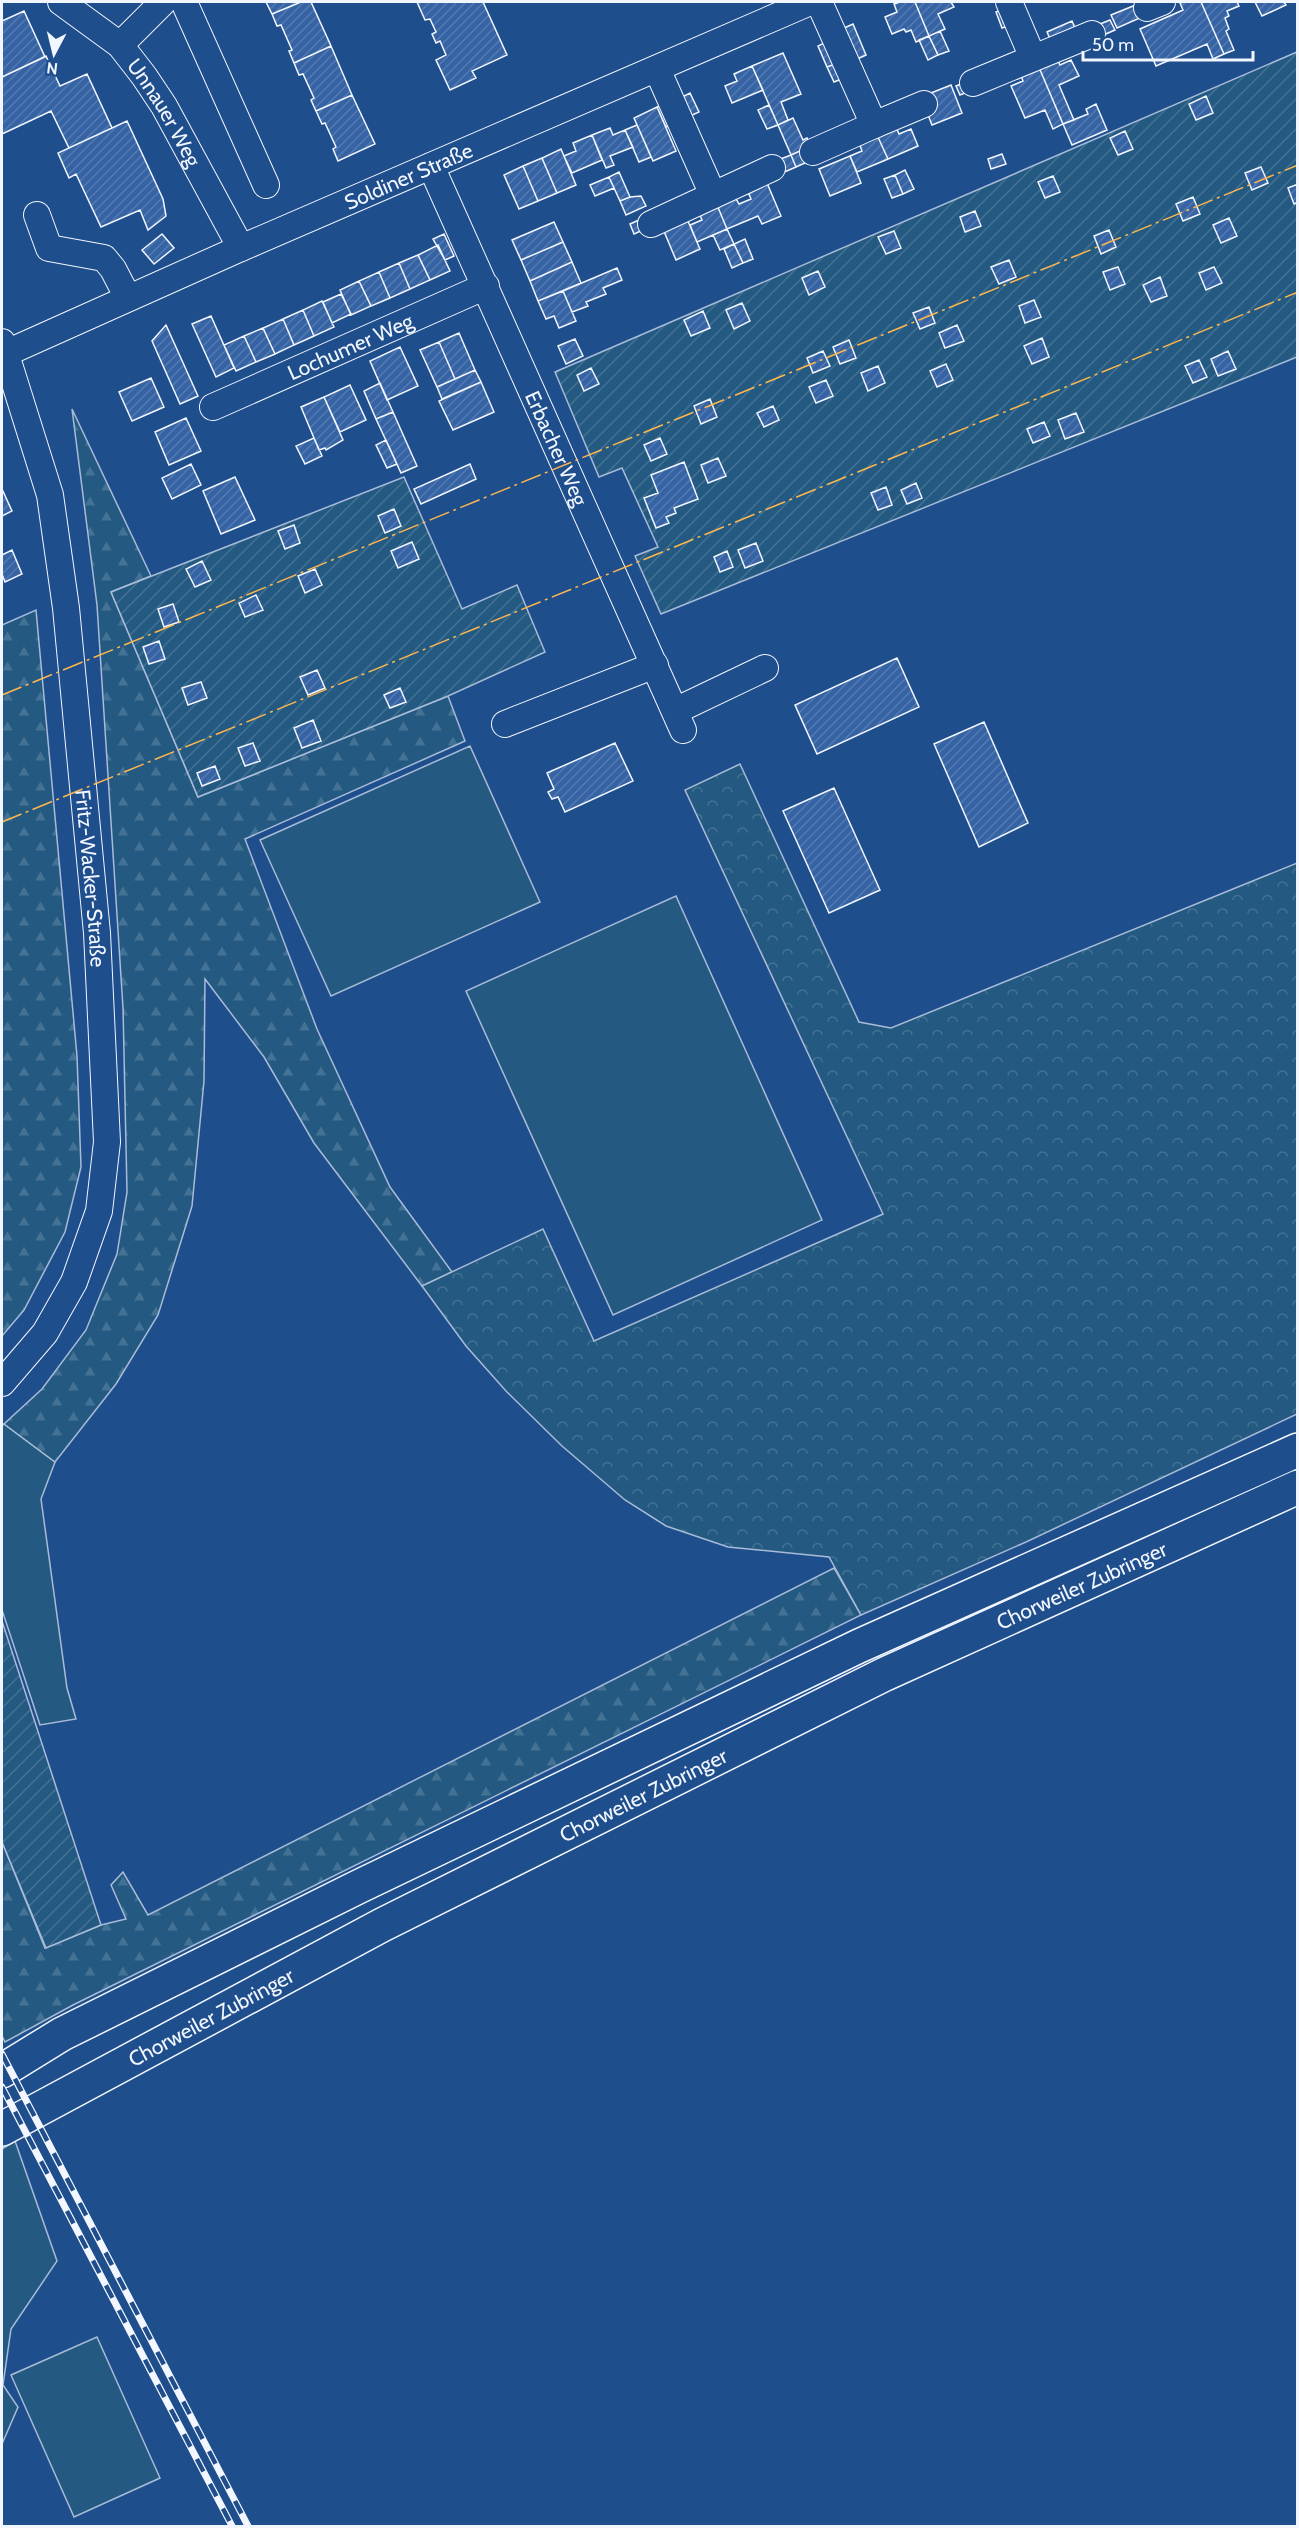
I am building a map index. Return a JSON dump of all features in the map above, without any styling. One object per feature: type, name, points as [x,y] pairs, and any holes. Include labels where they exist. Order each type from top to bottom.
[{"type":"highway","name":"Chorweiler Zubringer","points":[[2,2071],[62,2034],[349,1892],[859,1646],[1298,1450]]},
{"type":"highway","name":"Chorweiler Zubringer","points":[[2,2129],[382,1925],[874,1680],[1298,1487]]},
{"type":"street","name":"Unnauer Weg","points":[[61,2],[120,45],[164,106],[241,248]]},
{"type":"street","points":[[120,45],[163,2]]},
{"type":"street","points":[[184,2],[266,185]]},
{"type":"street","name":"Soldiner Straße","points":[[3,350],[810,2]]},
{"type":"street","points":[[819,2],[874,125]]},
{"type":"street","points":[[1009,2],[1033,58]]},
{"type":"street","points":[[973,83],[1092,34]]},
{"type":"street","points":[[657,69],[714,195]]},
{"type":"street","points":[[813,152],[924,104]]},
{"type":"street","name":"Erbacher Weg","points":[[431,166],[679,721],[765,668]]},
{"type":"street","points":[[651,224],[772,168]]},
{"type":"street","points":[[37,214],[49,248],[104,258],[113,269],[128,298]]},
{"type":"street","name":"Lochumer Weg","points":[[213,406],[486,286]]},
{"type":"street","name":"Fritz-Wacker-Straße","points":[[2,1383],[45,1333],[74,1282],[99,1211],[107,1142],[97,933],[66,608],[50,495],[3,350]]},
{"type":"street","points":[[505,724],[655,665]]},
{"type":"green space","points":[[1297,52],[1297,357],[661,614],[635,556],[658,547],[622,468],[599,477],[555,372]]},
{"type":"green space","points":[[72,409],[151,576],[111,592],[198,797],[448,696],[465,741],[245,839],[317,1029],[390,1187],[452,1272],[422,1286],[314,1143],[264,1057],[205,979],[204,1081],[192,1206],[158,1315],[116,1384],[55,1462],[4,1424],[42,1389],[86,1330],[117,1254],[127,1192],[123,1008],[97,605]]},
{"type":"green space","points":[[404,477],[462,609],[517,585],[545,652],[448,696],[198,797],[111,592]]},
{"type":"green space","points":[[36,610],[77,1056],[81,1167],[65,1232],[24,1310],[2,1336],[2,625]]},
{"type":"green space","points":[[470,746],[540,902],[331,996],[260,840]]},
{"type":"green space","points":[[740,764],[859,1022],[891,1028],[1297,863],[1297,1414],[1026,1542],[861,1615],[829,1557],[728,1547],[666,1526],[625,1500],[562,1446],[506,1391],[466,1346],[422,1286],[543,1229],[594,1341],[883,1214],[685,790]]},
{"type":"green space","points":[[676,896],[822,1220],[613,1315],[466,991]]},
{"type":"green space","points":[[4,1424],[55,1462],[41,1499],[67,1688],[76,1719],[40,1725],[2,1610],[2,1426]]},
{"type":"green space","points":[[834,1568],[861,1615],[73,2005],[5,2042],[2,2036],[2,1842],[45,1948],[101,1925],[126,1919],[111,1885],[123,1872],[148,1915]]},
{"type":"green space","points":[[2,1621],[101,1925],[46,1948],[2,1842]]},
{"type":"green space","points":[[15,2141],[57,2261],[11,2329],[3,2385],[18,2407],[2,2444],[2,2149]]},
{"type":"green space","points":[[97,2337],[160,2478],[74,2517],[11,2375]]},
{"type":"building","points":[[266,2],[301,2],[272,14]]},
{"type":"building","points":[[301,2],[311,2],[331,46],[294,63],[289,51],[292,50],[281,25],[277,26],[272,14]]},
{"type":"building","points":[[417,2],[483,2],[507,55],[472,71],[476,78],[450,90],[436,60],[446,55],[440,41],[436,43],[432,34],[436,32],[430,19],[425,20]]},
{"type":"building","points":[[915,2],[929,36],[916,42],[911,30],[906,32],[904,29],[892,34],[885,17],[897,12],[894,4]]},
{"type":"building","points":[[915,2],[951,2],[954,7],[938,14],[945,29],[929,36]]},
{"type":"building","points":[[1143,2],[1149,14],[1117,28],[1111,15]]},
{"type":"building","points":[[1201,2],[1224,54],[1213,59],[1207,44],[1156,66],[1140,29],[1183,10],[1180,3]]},
{"type":"building","points":[[1201,2],[1237,2],[1239,6],[1227,11],[1229,16],[1225,18],[1229,29],[1226,31],[1234,50],[1224,54]]},
{"type":"building","points":[[1255,2],[1284,2],[1286,5],[1262,16]]},
{"type":"building","points":[[1005,9],[1011,25],[1002,28],[996,12]]},
{"type":"building","points":[[24,11],[45,57],[2,77],[2,21]]},
{"type":"building","points":[[1110,20],[1115,30],[1094,39],[1090,28]]},
{"type":"building","points":[[1072,21],[1076,30],[1051,41],[1047,32]]},
{"type":"building","points":[[853,24],[866,55],[855,60],[842,29]]},
{"type":"building","points":[[940,31],[949,51],[938,55],[929,36]]},
{"type":"building","points":[[929,36],[938,55],[928,60],[919,40]]},
{"type":"building","points":[[828,41],[838,63],[827,67],[818,46]]},
{"type":"building","points":[[331,46],[352,95],[316,111],[311,100],[314,98],[303,74],[299,75],[294,63]]},
{"type":"building","points":[[783,53],[801,94],[781,102],[788,120],[778,125],[752,66]]},
{"type":"building","points":[[46,56],[60,86],[87,74],[112,128],[69,148],[51,111],[2,134],[2,77]]},
{"type":"building","points":[[1056,57],[1060,65],[1071,60],[1079,76],[1059,85],[1074,120],[1063,124],[1038,65]]},
{"type":"building","points":[[838,63],[844,78],[834,82],[827,67]]},
{"type":"building","points":[[1038,65],[1063,124],[1053,129],[1045,110],[1025,118],[1011,86],[1023,81],[1020,73]]},
{"type":"building","points":[[752,66],[763,90],[732,103],[725,86],[737,81],[734,74]]},
{"type":"building","points":[[971,80],[975,89],[960,95],[956,86]]},
{"type":"building","points":[[951,85],[962,113],[932,125],[921,97]]},
{"type":"building","points":[[690,93],[699,112],[688,117],[680,98]]},
{"type":"building","points":[[352,95],[375,144],[338,161],[333,149],[336,147],[325,123],[322,124],[316,111]]},
{"type":"building","points":[[1206,96],[1213,113],[1196,120],[1189,104]]},
{"type":"building","points":[[667,103],[676,123],[666,127],[657,107]]},
{"type":"building","points":[[1096,104],[1107,130],[1072,145],[1063,124],[1088,114],[1086,109]]},
{"type":"building","points":[[769,105],[778,125],[767,129],[758,110]]},
{"type":"building","points":[[657,107],[676,151],[653,161],[634,118]]},
{"type":"building","points":[[793,118],[803,140],[807,138],[811,146],[791,155],[778,125]]},
{"type":"building","points":[[127,121],[163,199],[166,216],[148,230],[140,210],[101,227],[76,174],[69,178],[58,153]]},
{"type":"building","points":[[637,125],[651,157],[639,162],[625,130]]},
{"type":"building","points":[[896,127],[899,134],[911,129],[918,146],[888,159],[877,135]]},
{"type":"building","points":[[610,128],[613,135],[625,130],[633,147],[610,156],[614,165],[606,168],[592,135]]},
{"type":"building","points":[[1125,131],[1133,149],[1118,155],[1110,138]]},
{"type":"building","points":[[592,135],[602,160],[572,173],[564,156],[576,151],[573,143]]},
{"type":"building","points":[[877,135],[888,159],[857,172],[850,156],[862,151],[859,143]]},
{"type":"building","points":[[811,146],[816,158],[796,167],[791,155]]},
{"type":"building","points":[[561,149],[576,185],[557,193],[542,158]]},
{"type":"building","points":[[1002,154],[1006,164],[991,169],[988,159]]},
{"type":"building","points":[[791,155],[796,167],[775,176],[770,163]]},
{"type":"building","points":[[850,156],[861,183],[830,196],[819,169]]},
{"type":"building","points":[[542,158],[557,193],[538,201],[523,166]]},
{"type":"building","points":[[523,166],[538,201],[519,209],[504,175]]},
{"type":"building","points":[[1261,167],[1268,183],[1252,190],[1245,173]]},
{"type":"building","points":[[905,170],[914,189],[903,194],[895,175]]},
{"type":"building","points":[[619,172],[630,197],[620,201],[609,177]]},
{"type":"building","points":[[895,175],[903,194],[892,198],[884,179]]},
{"type":"building","points":[[1053,176],[1060,192],[1045,198],[1038,182]]},
{"type":"building","points":[[609,177],[614,188],[595,196],[590,185]]},
{"type":"building","points":[[767,183],[781,216],[762,224],[758,216],[727,229],[717,205],[735,197],[739,204],[751,199],[748,192]]},
{"type":"building","points":[[1298,184],[1298,202],[1294,204],[1288,188]]},
{"type":"building","points":[[641,196],[646,206],[626,215],[620,201]]},
{"type":"building","points":[[1193,197],[1200,214],[1183,221],[1176,204]]},
{"type":"building","points":[[717,205],[727,229],[697,242],[690,225],[702,220],[699,213]]},
{"type":"building","points":[[975,211],[981,226],[965,232],[960,217]]},
{"type":"building","points":[[648,216],[652,226],[634,234],[630,224]]},
{"type":"building","points":[[1229,218],[1237,236],[1221,243],[1213,225]]},
{"type":"building","points":[[687,219],[700,249],[676,260],[663,229]]},
{"type":"building","points":[[554,222],[563,242],[521,260],[512,240]]},
{"type":"building","points":[[727,229],[734,244],[720,250],[713,235]]},
{"type":"building","points":[[1109,230],[1116,247],[1101,254],[1094,236]]},
{"type":"building","points":[[894,231],[901,248],[886,254],[878,237]]},
{"type":"building","points":[[162,234],[174,248],[154,264],[142,250]]},
{"type":"building","points":[[444,234],[454,256],[445,260],[433,239]]},
{"type":"building","points":[[745,239],[753,259],[743,263],[734,244]]},
{"type":"building","points":[[563,242],[572,262],[530,281],[521,260]]},
{"type":"building","points":[[734,244],[743,263],[732,268],[724,249]]},
{"type":"building","points":[[438,245],[450,271],[430,280],[418,255]]},
{"type":"building","points":[[418,255],[430,280],[410,289],[399,263]]},
{"type":"building","points":[[1009,260],[1016,277],[999,284],[991,267]]},
{"type":"building","points":[[572,262],[581,283],[538,301],[530,281]]},
{"type":"building","points":[[399,263],[410,289],[390,298],[379,272]]},
{"type":"building","points":[[1118,267],[1125,284],[1110,290],[1103,272]]},
{"type":"building","points":[[1214,267],[1222,283],[1206,290],[1199,273]]},
{"type":"building","points":[[617,268],[622,280],[603,288],[606,294],[586,302],[588,306],[572,312],[563,291]]},
{"type":"building","points":[[818,271],[825,287],[809,295],[802,278]]},
{"type":"building","points":[[379,272],[390,298],[371,306],[359,281]]},
{"type":"building","points":[[1160,277],[1167,296],[1151,302],[1143,285]]},
{"type":"building","points":[[359,281],[371,306],[351,315],[340,290]]},
{"type":"building","points":[[563,291],[576,321],[559,328],[554,316],[546,319],[538,301]]},
{"type":"building","points":[[341,294],[351,314],[332,323],[323,302]]},
{"type":"building","points":[[1034,300],[1041,317],[1025,323],[1019,306]]},
{"type":"building","points":[[322,301],[334,327],[314,336],[303,310]]},
{"type":"building","points":[[742,303],[750,321],[734,329],[726,310]]},
{"type":"building","points":[[929,307],[935,323],[920,329],[913,313]]},
{"type":"building","points":[[303,310],[314,336],[294,345],[283,319]]},
{"type":"building","points":[[703,311],[710,328],[691,336],[684,320]]},
{"type":"building","points":[[211,316],[234,368],[216,377],[192,324]]},
{"type":"building","points":[[283,319],[294,345],[275,354],[263,328]]},
{"type":"building","points":[[166,325],[198,396],[180,404],[152,341]]},
{"type":"building","points":[[957,325],[964,341],[945,348],[939,333]]},
{"type":"building","points":[[263,328],[275,354],[256,362],[244,336]]},
{"type":"building","points":[[459,333],[475,370],[455,379],[439,342]]},
{"type":"building","points":[[244,336],[256,362],[236,371],[224,345]]},
{"type":"building","points":[[1042,338],[1049,357],[1032,364],[1024,346]]},
{"type":"building","points":[[575,339],[583,356],[566,364],[558,346]]},
{"type":"building","points":[[849,340],[856,358],[840,364],[833,347]]},
{"type":"building","points":[[439,342],[455,379],[437,387],[420,350]]},
{"type":"building","points":[[400,347],[418,386],[387,400],[370,361]]},
{"type":"building","points":[[823,351],[830,366],[813,373],[807,358]]},
{"type":"building","points":[[1228,351],[1236,369],[1218,376],[1211,359]]},
{"type":"building","points":[[1199,360],[1207,377],[1193,383],[1185,366]]},
{"type":"building","points":[[946,364],[953,380],[937,387],[930,371]]},
{"type":"building","points":[[878,366],[885,383],[868,391],[861,373]]},
{"type":"building","points":[[591,368],[599,384],[584,391],[577,375]]},
{"type":"building","points":[[475,370],[481,382],[442,399],[437,387]]},
{"type":"building","points":[[151,378],[164,407],[132,421],[119,392]]},
{"type":"building","points":[[826,380],[833,396],[816,403],[809,387]]},
{"type":"building","points":[[481,382],[494,412],[453,430],[439,401]]},
{"type":"building","points":[[380,383],[393,412],[376,419],[364,391]]},
{"type":"building","points":[[350,385],[366,420],[340,432],[324,397]]},
{"type":"building","points":[[324,397],[343,440],[326,450],[325,448],[319,450],[301,407]]},
{"type":"building","points":[[710,399],[717,417],[701,424],[694,406]]},
{"type":"building","points":[[773,406],[779,420],[764,427],[757,413]]},
{"type":"building","points":[[393,412],[417,466],[401,473],[376,419]]},
{"type":"building","points":[[1076,413],[1084,432],[1065,439],[1058,420]]},
{"type":"building","points":[[186,418],[201,451],[169,465],[155,432]]},
{"type":"building","points":[[1044,422],[1050,436],[1033,443],[1027,429]]},
{"type":"building","points":[[314,438],[322,456],[305,464],[296,446]]},
{"type":"building","points":[[660,438],[667,454],[651,461],[644,445]]},
{"type":"building","points":[[386,440],[397,464],[387,468],[376,445]]},
{"type":"building","points":[[718,458],[726,476],[708,483],[701,465]]},
{"type":"building","points":[[684,462],[698,499],[674,508],[676,513],[666,517],[669,523],[656,528],[644,498],[658,493],[651,475]]},
{"type":"building","points":[[191,464],[201,485],[172,499],[162,478]]},
{"type":"building","points":[[470,464],[476,479],[421,504],[414,489]]},
{"type":"building","points":[[235,477],[255,520],[221,534],[203,491]]},
{"type":"building","points":[[916,483],[922,498],[907,504],[901,490]]},
{"type":"building","points":[[886,487],[892,505],[878,510],[871,493]]},
{"type":"building","points":[[2,489],[12,511],[2,516]]},
{"type":"building","points":[[394,509],[401,526],[385,533],[378,516]]},
{"type":"building","points":[[294,525],[300,543],[285,549],[278,531]]},
{"type":"building","points":[[412,542],[419,559],[398,568],[391,551]]},
{"type":"building","points":[[756,543],[763,561],[745,568],[738,550]]},
{"type":"building","points":[[12,550],[22,574],[5,582],[2,574],[2,555]]},
{"type":"building","points":[[727,551],[733,567],[720,572],[714,557]]},
{"type":"building","points":[[202,561],[211,580],[195,587],[186,569]]},
{"type":"building","points":[[315,569],[322,585],[305,593],[298,576]]},
{"type":"building","points":[[256,595],[263,610],[245,617],[239,603]]},
{"type":"building","points":[[173,604],[179,622],[164,627],[158,609]]},
{"type":"building","points":[[159,641],[165,659],[149,664],[143,647]]},
{"type":"building","points":[[897,658],[919,707],[817,754],[795,705]]},
{"type":"building","points":[[317,670],[325,688],[308,695],[300,677]]},
{"type":"building","points":[[201,682],[207,698],[188,705],[182,688]]},
{"type":"building","points":[[400,688],[406,702],[390,708],[384,695]]},
{"type":"building","points":[[313,720],[321,741],[302,748],[294,728]]},
{"type":"building","points":[[984,722],[1028,823],[979,847],[934,744]]},
{"type":"building","points":[[253,743],[260,761],[245,766],[238,748]]},
{"type":"building","points":[[615,743],[633,781],[565,812],[558,797],[552,799],[548,792],[554,789],[547,773]]},
{"type":"building","points":[[215,766],[220,779],[202,786],[197,773]]},
{"type":"building","points":[[834,788],[880,890],[829,913],[783,811]]},
{"type":"railway","points":[[2,2054],[248,2526]]},
{"type":"railway","points":[[2,2087],[232,2526]]},
{"type":"power","points":[[2,695],[1298,165]]},
{"type":"power","points":[[2,822],[1298,292]]}]
